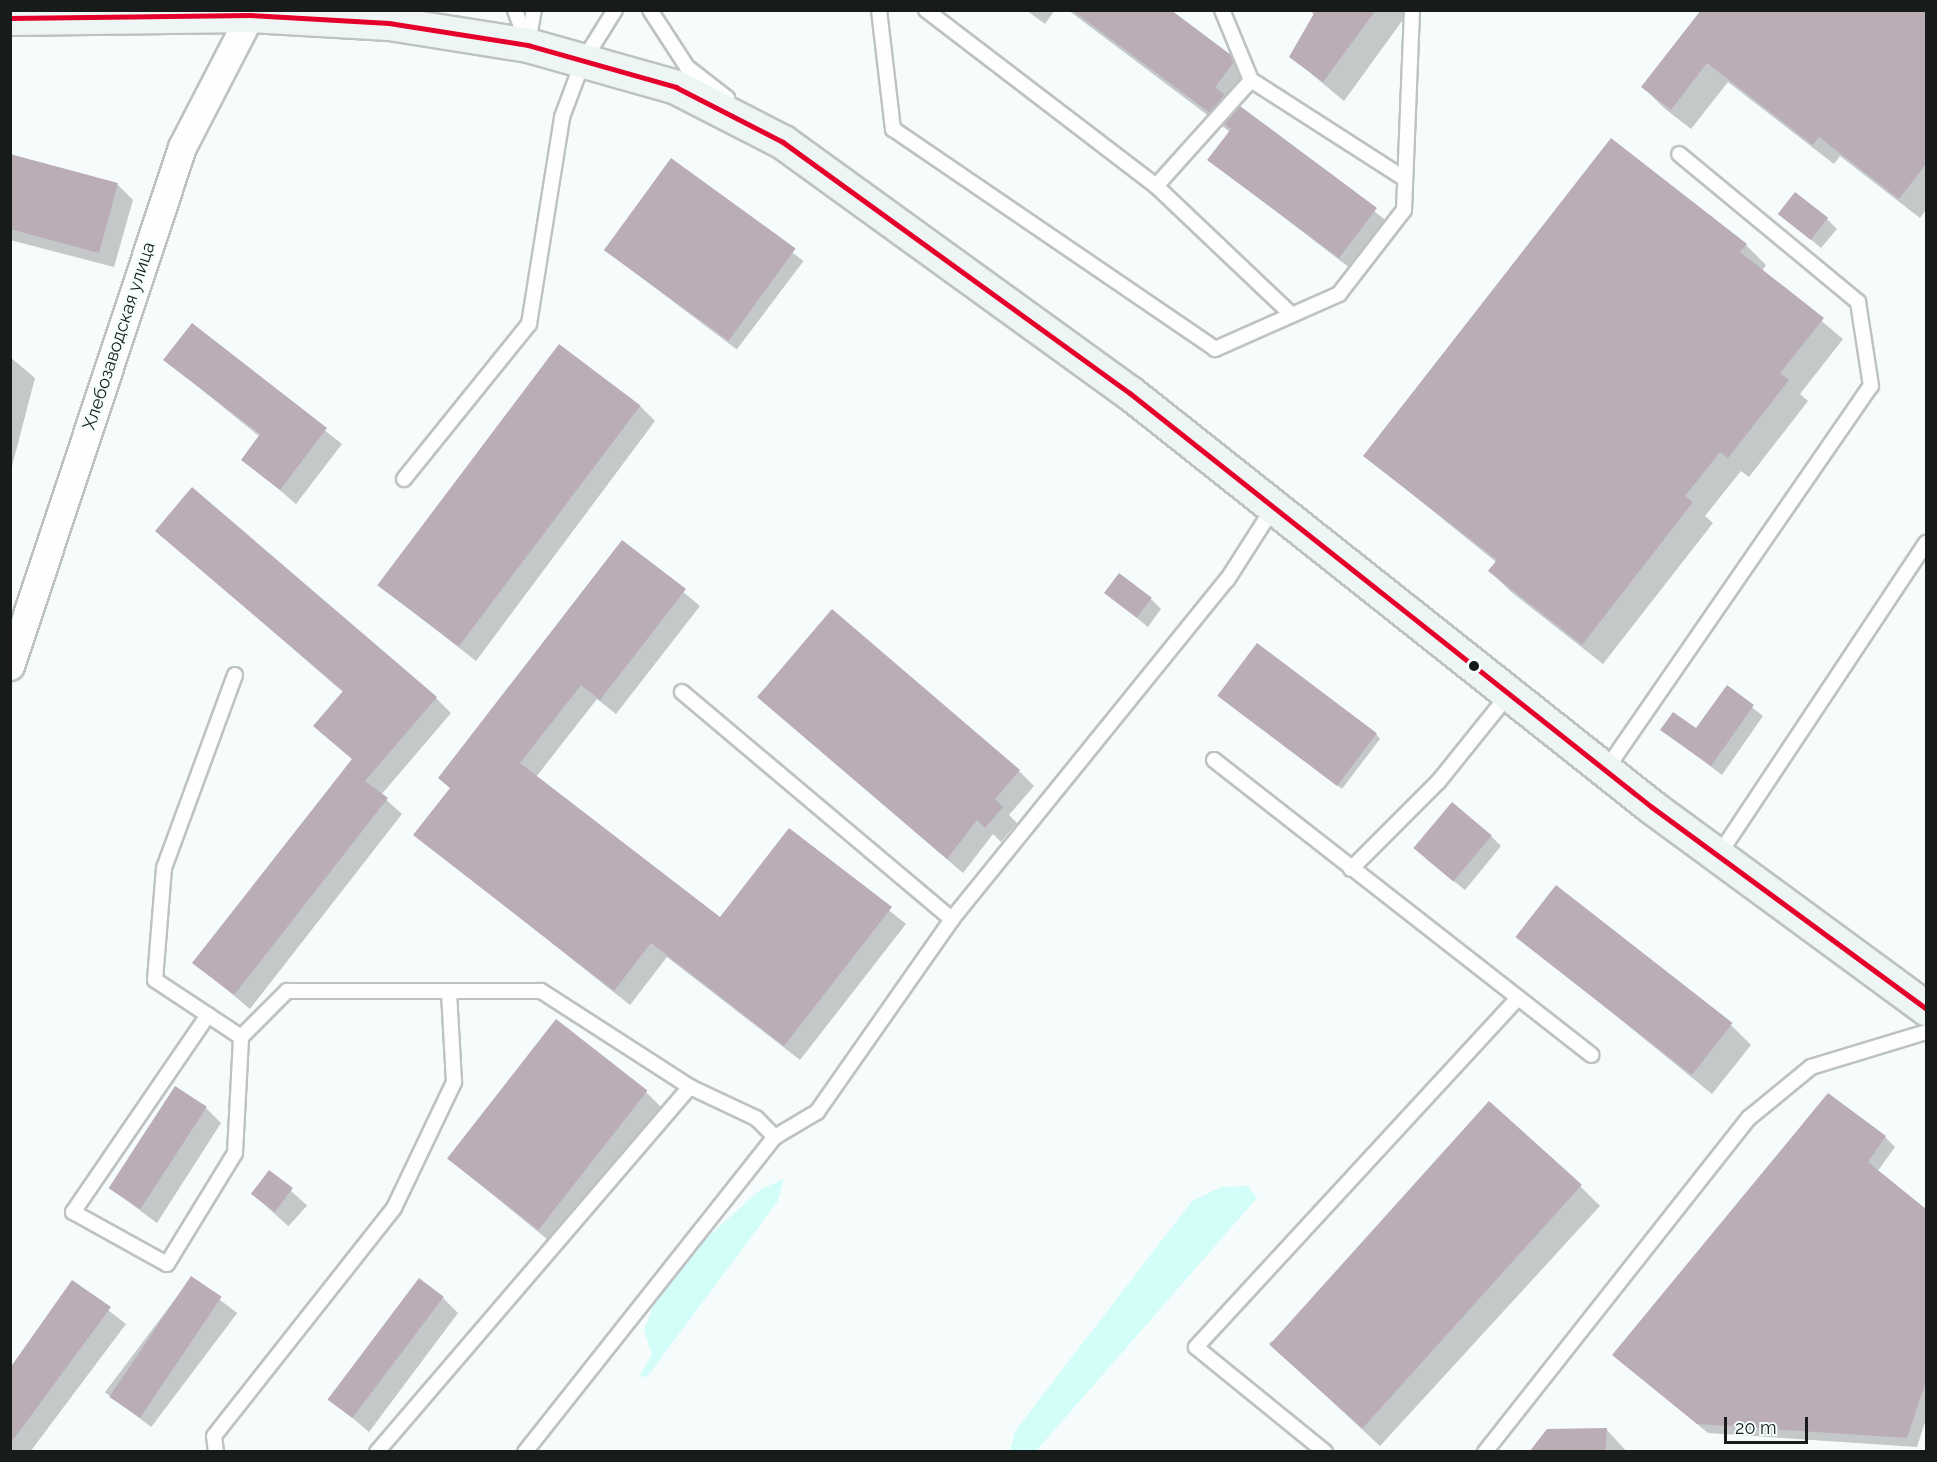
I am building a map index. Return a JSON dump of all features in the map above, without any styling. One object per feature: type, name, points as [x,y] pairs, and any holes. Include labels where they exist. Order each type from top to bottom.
[{"type":"main road","points":[[10,18],[250,15],[389,22],[528,45],[676,87],[783,142],[1130,393],[1605,771],[1717,857],[1926,1008]]},
{"type":"street","name":"Хлебозаводская улица","points":[[13,651],[182,147],[250,15]]},
{"type":"lane","points":[[515,10],[528,45]]},
{"type":"lane","points":[[528,45],[534,10]]},
{"type":"lane","points":[[404,479],[529,324],[562,117],[583,61],[615,10]]},
{"type":"lane","points":[[650,10],[687,67],[783,142]]},
{"type":"lane","points":[[879,10],[893,129],[1215,349],[1339,294],[1404,210],[1412,10]]},
{"type":"lane","points":[[926,10],[1156,186],[1292,315]]},
{"type":"lane","points":[[1222,10],[1251,80],[1406,178]]},
{"type":"lane","points":[[1156,186],[1251,80]]},
{"type":"lane","points":[[1605,771],[1870,386],[1858,302],[1679,154]]},
{"type":"lane","points":[[525,1452],[775,1137],[817,1112],[952,919],[1227,580],[1272,508]]},
{"type":"lane","points":[[1717,857],[1926,543]]},
{"type":"lane","points":[[235,675],[164,868],[155,980],[241,1037]]},
{"type":"lane","points":[[682,692],[952,919]]},
{"type":"lane","points":[[1351,869],[1439,781],[1509,694]]},
{"type":"lane","points":[[1214,760],[1591,1055]]},
{"type":"lane","points":[[208,1015],[73,1212],[166,1264],[235,1152],[241,1037],[288,991],[449,993],[542,991],[690,1086],[756,1118],[775,1137]]},
{"type":"lane","points":[[216,1452],[214,1436],[394,1208],[454,1082],[449,993]]},
{"type":"lane","points":[[1325,1452],[1196,1347],[1518,998]]},
{"type":"lane","points":[[1485,1452],[1749,1118],[1811,1067],[1926,1032]]},
{"type":"lane","points":[[377,1452],[690,1086]]},
{"type":"shaded area","points":[[784,1179],[778,1201],[647,1377],[640,1376],[652,1354],[644,1330],[665,1275],[761,1189]]},
{"type":"shaded area","points":[[1248,1186],[1257,1198],[1036,1451],[1010,1451],[1015,1431],[1192,1201],[1221,1187]]},
{"type":"building","points":[[1072,10],[1171,10],[1231,55],[1234,62],[1215,87],[1225,95],[1210,113]]},
{"type":"building","points":[[1316,10],[1376,10],[1323,82],[1289,57]]},
{"type":"building","points":[[1701,10],[1926,10],[1926,164],[1899,199],[1819,137],[1813,145],[1707,63],[1671,110],[1641,87]]},
{"type":"building","points":[[1240,106],[1377,208],[1339,258],[1207,160],[1231,129],[1224,124]]},
{"type":"building","points":[[1611,138],[1747,244],[1740,252],[1824,318],[1780,373],[1789,380],[1728,458],[1720,452],[1685,496],[1693,502],[1582,645],[1488,571],[1497,560],[1363,456]]},
{"type":"building","points":[[10,154],[118,183],[99,253],[10,229]]},
{"type":"building","points":[[671,158],[796,249],[729,341],[604,250]]},
{"type":"building","points":[[1795,192],[1828,218],[1811,240],[1778,214]]},
{"type":"building","points":[[192,323],[327,428],[280,490],[241,460],[260,434],[163,360]]},
{"type":"building","points":[[559,344],[640,405],[459,647],[377,585]]},
{"type":"building","points":[[192,487],[437,697],[365,781],[388,798],[234,995],[192,963],[352,759],[313,726],[343,691],[155,531]]},
{"type":"building","points":[[622,540],[686,589],[600,700],[581,685],[520,763],[720,917],[789,828],[892,907],[784,1046],[651,943],[614,991],[413,835],[450,788],[438,778]]},
{"type":"building","points":[[1119,573],[1152,598],[1137,618],[1104,593]]},
{"type":"building","points":[[832,609],[1020,770],[995,799],[1003,807],[985,828],[977,820],[947,859],[757,697]]},
{"type":"building","points":[[1257,643],[1377,733],[1337,786],[1217,696]]},
{"type":"building","points":[[1727,685],[1754,705],[1711,766],[1660,730],[1673,712],[1696,728]]},
{"type":"building","points":[[1452,802],[1492,835],[1453,881],[1413,848]]},
{"type":"building","points":[[1556,885],[1733,1023],[1692,1075],[1515,937]]},
{"type":"building","points":[[556,1019],[647,1090],[538,1230],[447,1158]]},
{"type":"building","points":[[175,1086],[207,1107],[140,1209],[109,1188]]},
{"type":"building","points":[[1828,1093],[1886,1136],[1868,1162],[1926,1209],[1926,1381],[1907,1438],[1697,1424],[1612,1355]]},
{"type":"building","points":[[1489,1101],[1582,1185],[1362,1428],[1270,1345]]},
{"type":"building","points":[[269,1170],[293,1188],[275,1212],[251,1194]]},
{"type":"building","points":[[191,1276],[222,1297],[140,1418],[109,1397]]},
{"type":"building","points":[[419,1278],[444,1297],[352,1418],[328,1399]]},
{"type":"building","points":[[72,1280],[111,1307],[10,1444],[10,1368]]},
{"type":"building","points":[[1607,1428],[1605,1452],[1529,1452],[1547,1429]]},
{"type":"transit line","points":[[10,18],[250,15],[389,23],[528,45],[676,87],[783,142],[1130,393],[1652,807],[1926,1008]]}]
